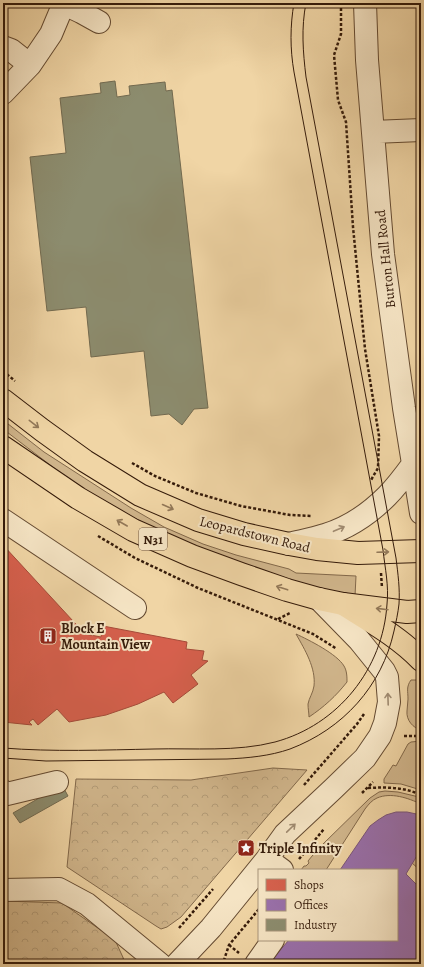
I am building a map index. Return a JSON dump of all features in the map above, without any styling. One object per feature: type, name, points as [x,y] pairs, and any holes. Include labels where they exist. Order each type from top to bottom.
[{"type":"main road","name":"Leopardstown Road","points":[[3,400],[85,461],[140,495],[198,520],[244,534],[317,549],[358,553],[421,550]]},
{"type":"main road","name":"N31","points":[[3,447],[78,498],[133,530],[206,562],[319,599],[343,604],[406,612],[421,611]]},
{"type":"main road","points":[[343,604],[396,638],[421,660]]},
{"type":"street","points":[[3,93],[30,65],[51,34],[64,3],[99,22]]},
{"type":"street","name":"Burton Hall Road","points":[[366,4],[367,60],[383,254],[404,408],[421,513]]},
{"type":"street","points":[[3,47],[11,50],[30,65]]},
{"type":"street","points":[[373,132],[421,130]]},
{"type":"street","points":[[289,544],[325,536],[344,528],[372,509],[387,496],[413,464]]},
{"type":"street","points":[[3,520],[135,608]]},
{"type":"street","points":[[274,864],[279,841],[288,830],[365,758],[380,736],[385,723],[389,702],[384,670],[359,640],[319,599]]},
{"type":"street","points":[[3,791],[7,794],[57,782]]},
{"type":"street","points":[[177,964],[258,880]]},
{"type":"street","points":[[3,890],[59,889],[87,904],[160,964]]},
{"type":"street","points":[[256,964],[272,941]]},
{"type":"path","points":[[341,3],[341,34],[334,54],[338,100],[346,122],[353,227],[365,349],[379,436],[378,468]]},
{"type":"path","points":[[3,371],[20,386]]},
{"type":"path","points":[[131,462],[155,476],[196,493],[234,504],[290,515],[313,516]]},
{"type":"path","points":[[381,575],[382,590]]},
{"type":"path","points":[[278,619],[313,634],[338,650]]},
{"type":"path","points":[[304,785],[357,724],[365,712]]},
{"type":"path","points":[[404,736],[421,736]]},
{"type":"path","points":[[368,788],[387,787],[403,789],[421,795]]},
{"type":"path","points":[[220,964],[224,960],[229,944],[258,910]]},
{"type":"green space","points":[[3,420],[44,452],[131,508],[164,527],[203,544],[236,555],[289,569],[296,573],[356,576],[355,596],[290,583],[181,542],[88,494],[3,429]]},
{"type":"green space","points":[[296,634],[335,657],[344,666],[347,674],[347,682],[343,687],[330,701],[309,717],[308,704],[314,686],[312,666]]},
{"type":"green space","points":[[411,680],[417,680],[421,683],[421,730],[411,723],[407,714],[408,687]]},
{"type":"green space","points":[[421,741],[421,790],[401,784],[384,783],[384,779],[393,765],[396,766],[408,744],[411,742]]},
{"type":"green space","points":[[273,768],[307,770],[181,917],[167,927],[161,929],[156,926],[67,867],[76,779],[191,780]]},
{"type":"green space","points":[[379,792],[398,792],[419,797],[421,798],[421,804],[405,798],[394,796],[382,796],[375,799],[365,809],[327,869],[302,869],[309,863],[308,861],[317,850],[322,854],[327,848],[323,844],[370,798]]},
{"type":"green space","points":[[421,848],[421,871],[412,863]]},
{"type":"green space","points":[[3,901],[62,903],[115,940],[126,964],[3,964]]},
{"type":"building: Shops","name":"Block E Mountain View","points":[[3,545],[85,634],[101,637],[103,626],[187,642],[186,649],[204,651],[202,660],[208,661],[191,675],[198,684],[173,703],[164,692],[138,704],[106,715],[69,722],[57,709],[38,725],[33,719],[29,722],[32,725],[3,722]]},
{"type":"building: Offices","points":[[396,812],[407,812],[421,815],[421,849],[406,874],[421,889],[421,964],[268,964],[288,941],[398,941],[398,869],[341,869],[370,826],[386,815]]},
{"type":"building: Industry","points":[[115,81],[117,97],[130,95],[129,86],[165,82],[166,91],[172,90],[208,408],[194,409],[182,425],[169,414],[151,416],[144,351],[91,357],[86,307],[47,311],[30,157],[66,153],[60,98],[101,93],[100,83]]},
{"type":"building: Industry","points":[[62,785],[68,796],[20,823],[13,813]]},
{"type":"tram line","points":[[3,748],[60,750],[215,749],[246,747],[275,742],[298,734],[319,722],[337,708],[353,691],[366,672],[377,651],[384,628],[387,604],[388,590],[386,570],[294,72],[291,38],[294,3]]},
{"type":"tram line","points":[[3,758],[46,761],[227,759],[259,756],[290,749],[327,730],[343,717],[370,687],[380,670],[388,651],[398,614],[399,604],[396,558],[306,77],[303,40],[303,22],[306,3]]},
{"type":"place","name":"Block E Mountain View","points":[[48,636]]},
{"type":"place","name":"Triple Infinity","points":[[246,848]]}]
